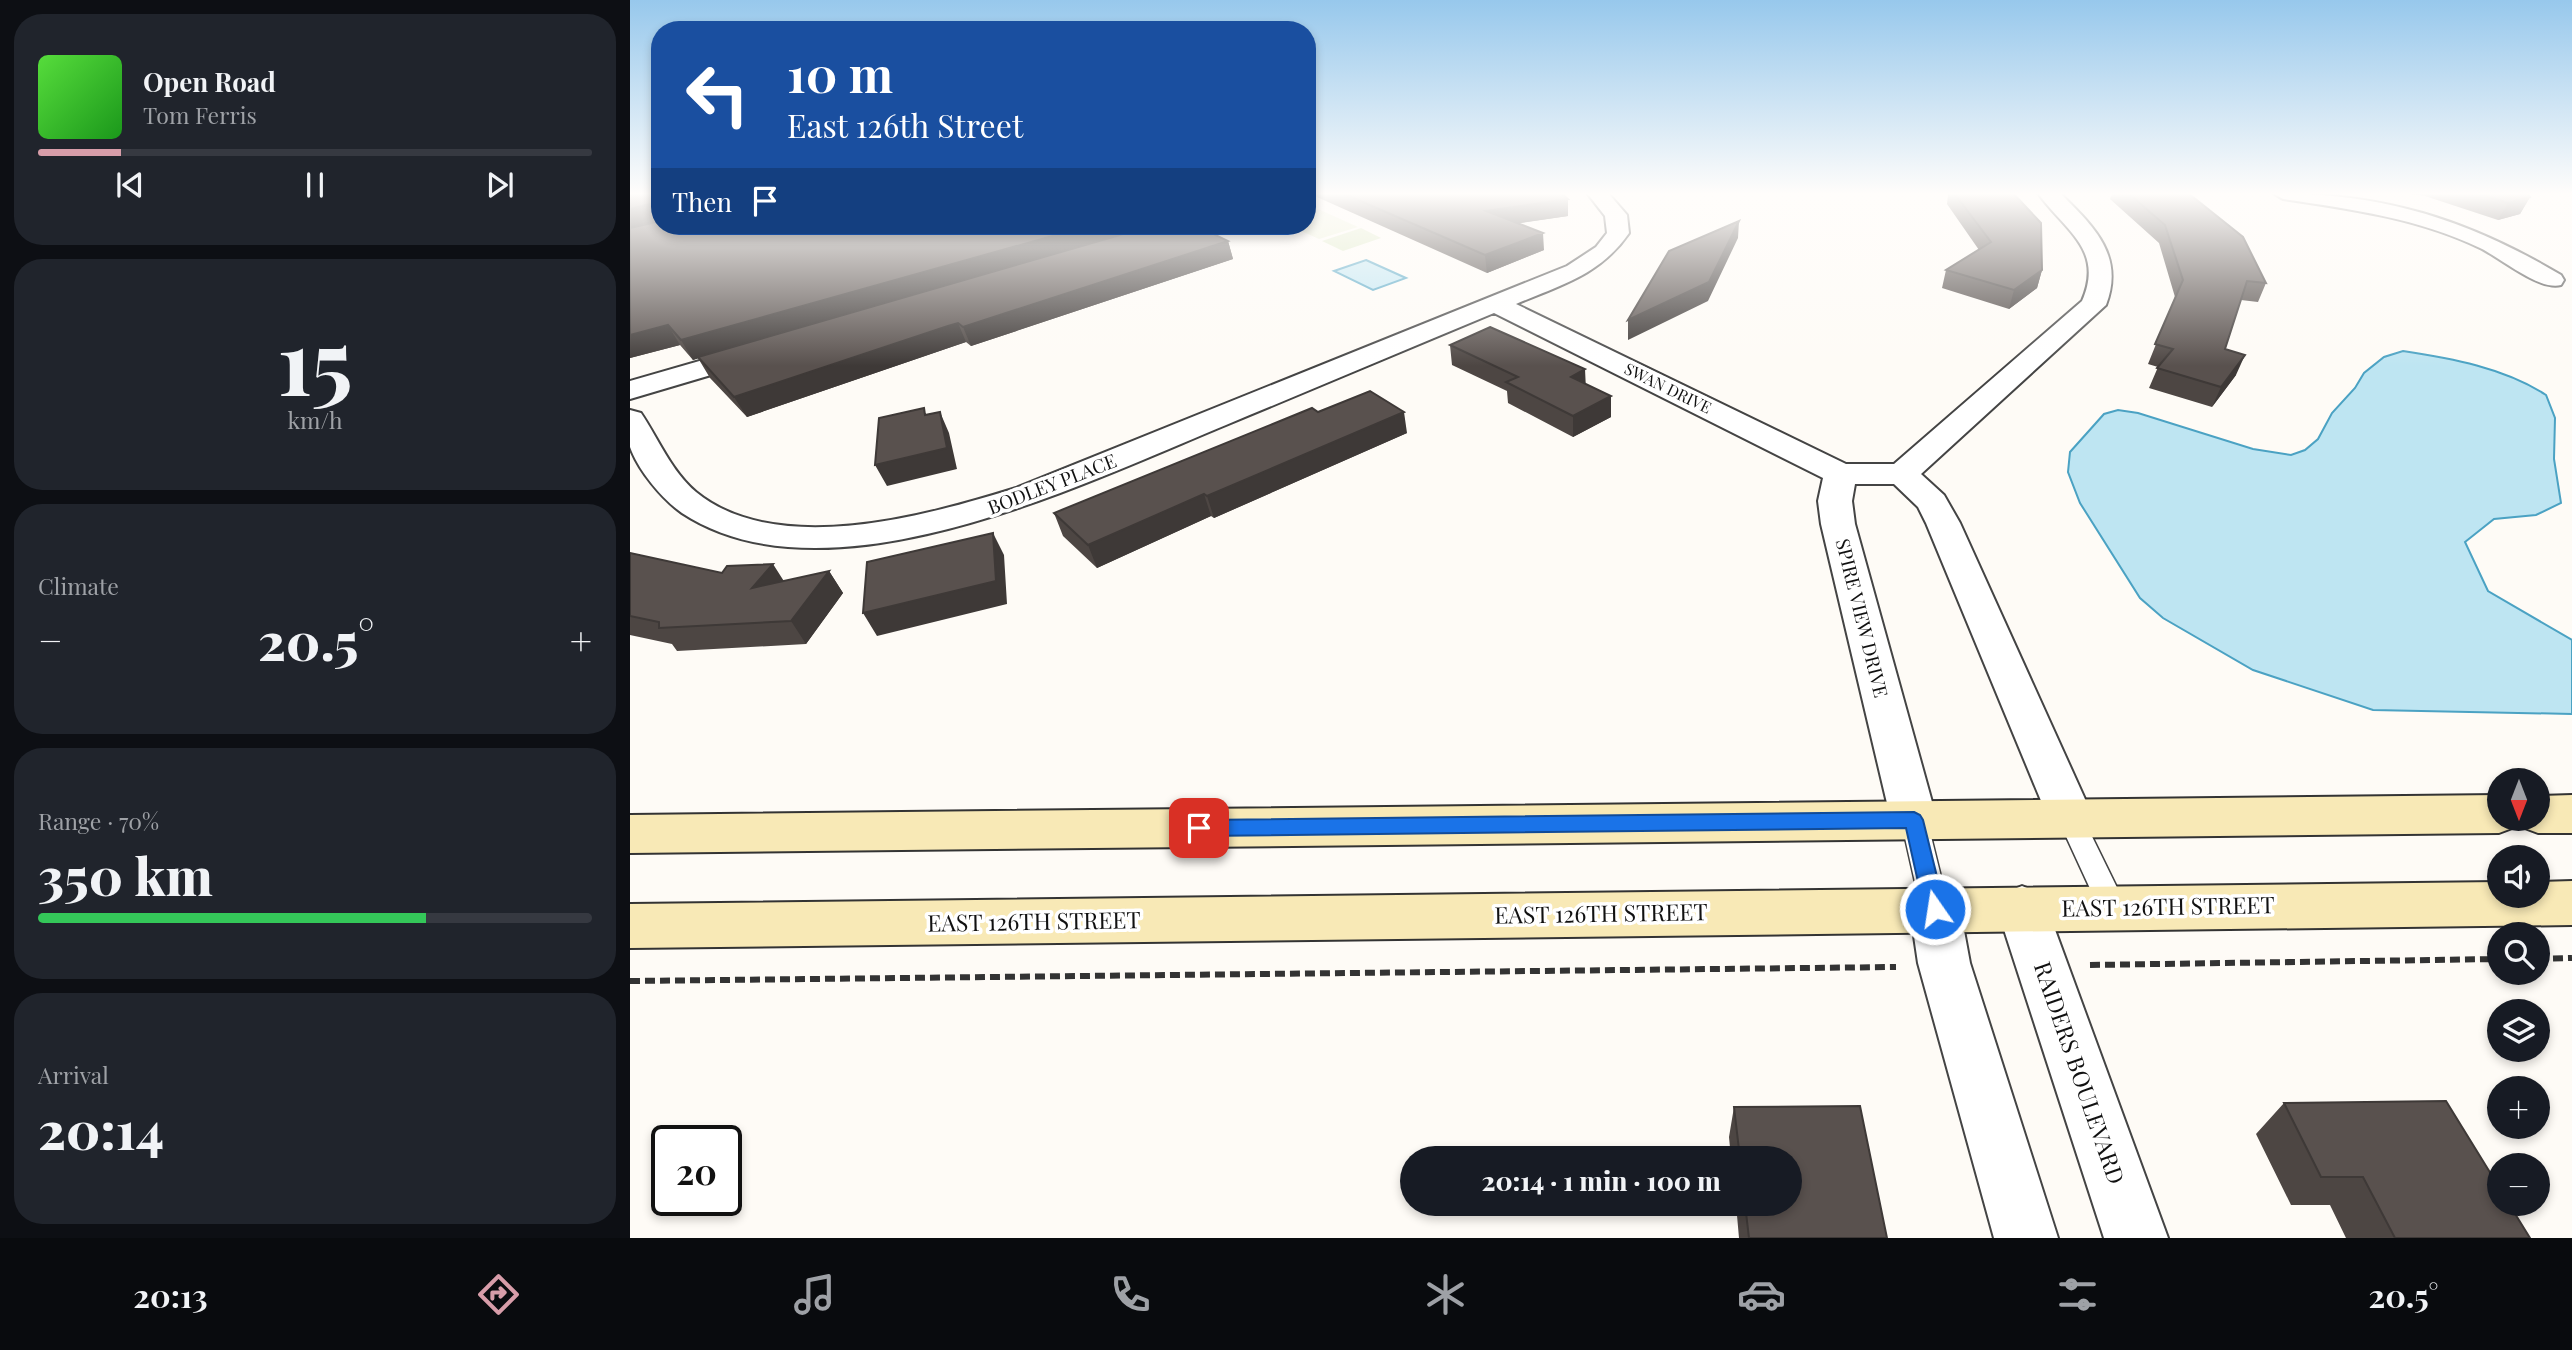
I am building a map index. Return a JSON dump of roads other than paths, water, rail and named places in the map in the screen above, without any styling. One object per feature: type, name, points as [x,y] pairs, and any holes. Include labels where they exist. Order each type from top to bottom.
[{"type":"main road","points":[[630,834],[2487,814]]},
{"type":"main road","points":[[2550,814],[2572,814]]},
{"type":"main road","name":"EAST 126TH STREET","points":[[630,926],[2572,903]]},
{"type":"street","name":"BODLEY PLACE","points":[[630,419],[672,486],[698,509],[718,520],[781,535],[842,535],[909,528],[981,511],[1028,495],[1496,304],[1584,266],[1603,251]]},
{"type":"street","points":[[1840,474],[1902,474],[2094,305],[2103,272],[2097,251]]},
{"type":"street","points":[[2501,251],[2552,280]]},
{"type":"street","name":"SWAN DRIVE","points":[[1496,304],[1840,474]]},
{"type":"street","points":[[630,390],[782,345]]},
{"type":"street","name":"SPIRE VIEW DRIVE","points":[[1840,474],[1835,501],[1839,524],[1914,820]]},
{"type":"street","points":[[1902,474],[1932,502],[1943,523],[2071,819]]},
{"type":"street","name":"RAIDERS BOULEVARD","points":[[2022,908],[2136,1238]]},
{"type":"street","points":[[1935,909],[1944,963],[2026,1238]]},
{"type":"lane","points":[[2071,819],[2113,908]]},
{"type":"lane","points":[[1914,820],[1935,909]]},
{"type":"water","points":[[1366,260],[1406,278],[1373,290],[1334,271]]},
{"type":"water","points":[[2403,351],[2495,371],[2546,395],[2555,418],[2554,459],[2561,503],[2536,515],[2494,519],[2465,542],[2488,591],[2572,640],[2572,714],[2373,710],[2253,670],[2163,618],[2140,598],[2080,503],[2068,472],[2070,452],[2104,414],[2118,410],[2138,413],[2253,449],[2291,455],[2305,450],[2318,439],[2332,413],[2355,388],[2364,373],[2384,357]]}]
